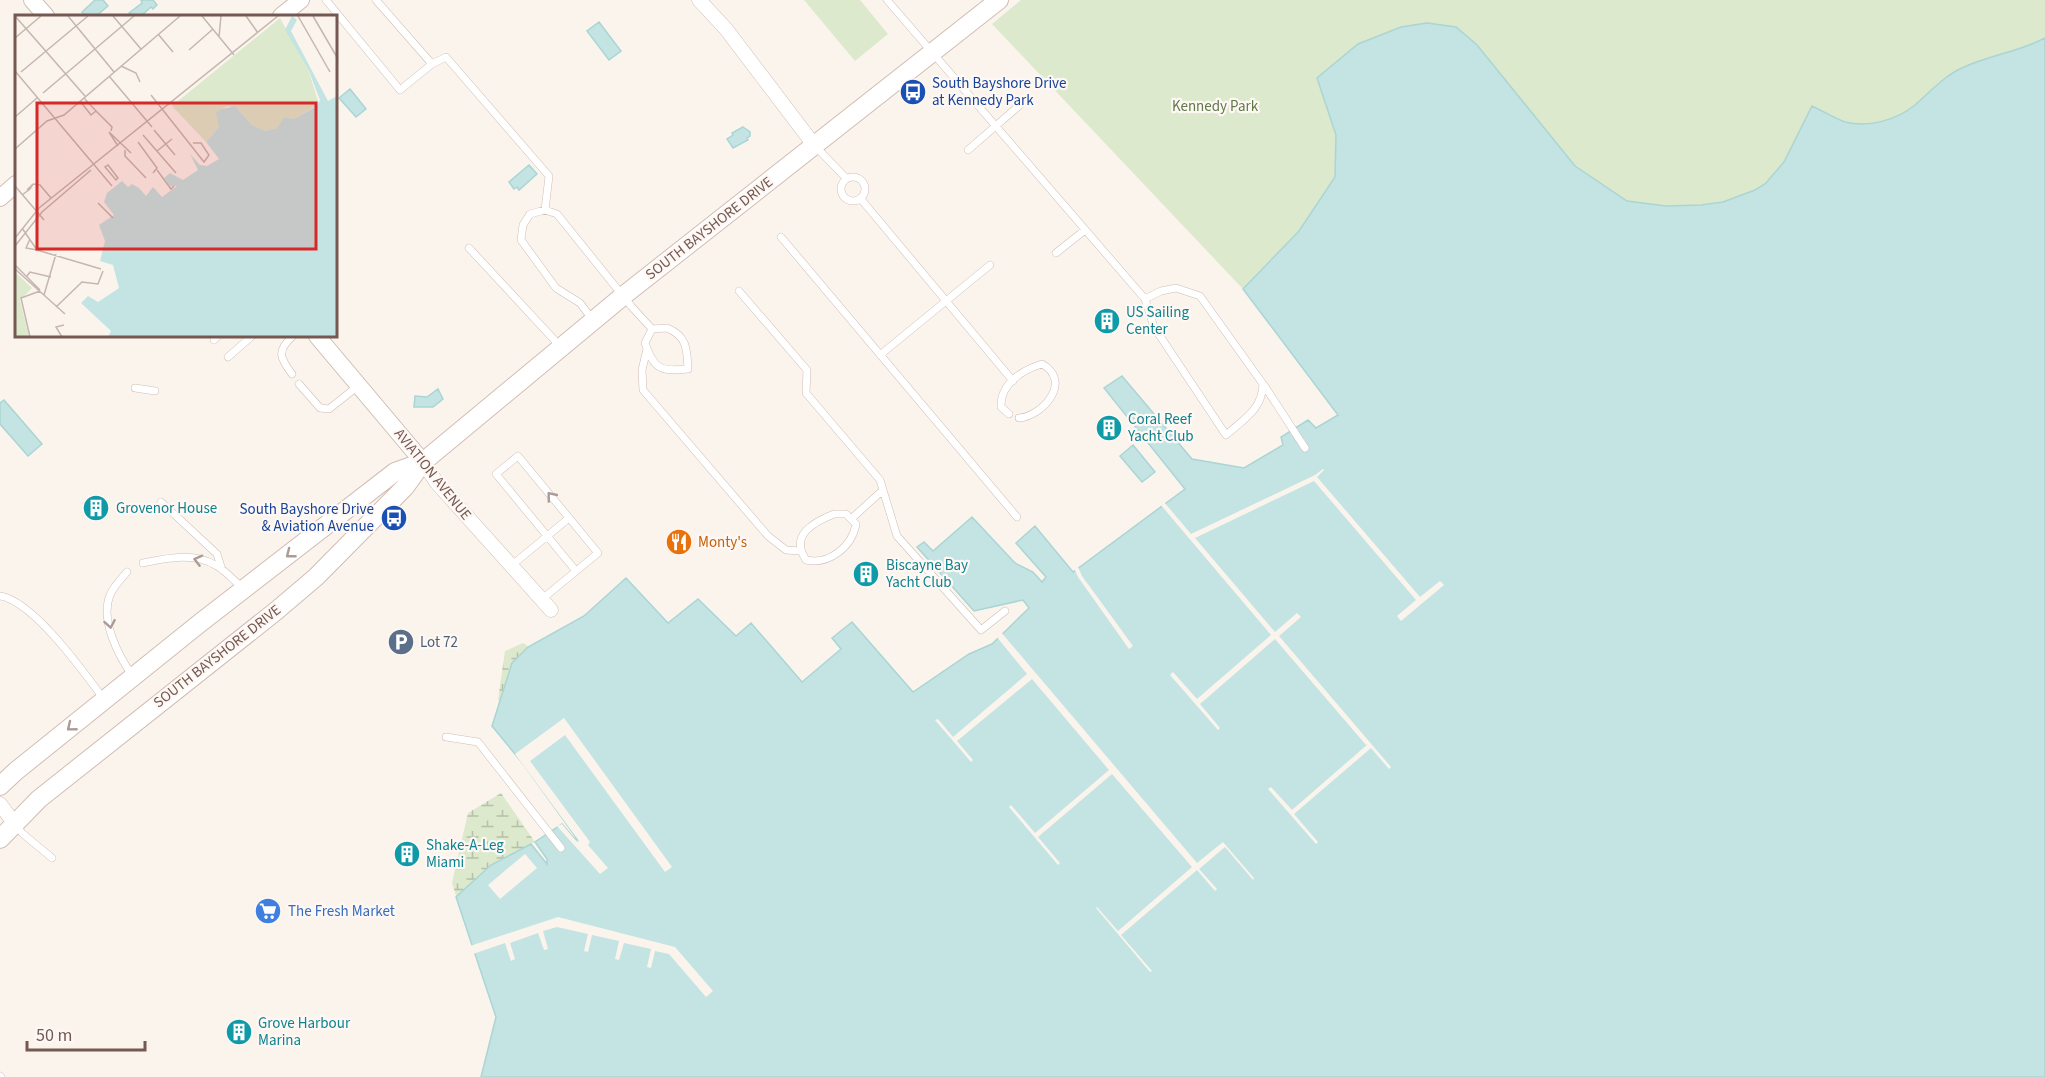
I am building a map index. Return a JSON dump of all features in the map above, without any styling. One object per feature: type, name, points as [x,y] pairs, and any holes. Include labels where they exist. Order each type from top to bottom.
[{"type":"main road","name":"SOUTH BAYSHORE DRIVE","points":[[0,839],[39,799],[316,577],[405,487],[423,462],[623,296],[999,0]]},
{"type":"main road","name":"SOUTH BAYSHORE DRIVE","points":[[0,786],[200,623],[395,472],[423,462]]},
{"type":"street","points":[[32,0],[45,15]]},
{"type":"street","points":[[282,15],[301,0]]},
{"type":"street","points":[[699,0],[726,29],[814,145]]},
{"type":"street","points":[[0,198],[15,185]]},
{"type":"street","name":"AVIATION AVENUE","points":[[319,338],[423,462],[437,483],[546,605]]},
{"type":"street","points":[[0,804],[14,823]]},
{"type":"lane","points":[[326,0],[399,90],[432,64],[446,57],[549,176],[545,210]]},
{"type":"lane","points":[[376,0],[432,64]]},
{"type":"lane","points":[[887,0],[1145,299],[1154,327],[1226,435],[1254,410],[1263,398],[1263,384]]},
{"type":"lane","points":[[968,150],[1021,104]]},
{"type":"lane","points":[[814,145],[846,178]]},
{"type":"lane","points":[[853,176],[863,182],[865,192],[860,198],[853,201],[843,196],[840,189],[846,178],[853,176]]},
{"type":"lane","points":[[860,198],[1013,381]]},
{"type":"lane","points":[[594,321],[579,303],[556,288],[521,240],[524,225],[530,214],[545,210],[557,214],[652,329]]},
{"type":"lane","points":[[1056,253],[1085,230]]},
{"type":"lane","points":[[781,237],[1017,517]]},
{"type":"lane","points":[[469,248],[561,348]]},
{"type":"lane","points":[[880,355],[990,265]]},
{"type":"lane","points":[[1145,299],[1161,291],[1176,288],[1200,296],[1263,384],[1305,448]]},
{"type":"lane","points":[[739,291],[807,370],[806,393],[880,480],[897,536],[981,630],[1005,611]]},
{"type":"lane","points":[[667,328],[676,331],[685,342],[688,369],[671,371],[656,367],[645,344],[652,329],[667,328]]},
{"type":"lane","points":[[228,357],[250,338]]},
{"type":"lane","points":[[291,338],[283,346],[281,359],[292,374]]},
{"type":"lane","points":[[647,350],[642,370],[643,390],[768,536],[786,550],[800,551]]},
{"type":"lane","points":[[1009,414],[1001,407],[1004,389],[1028,368],[1042,364],[1050,368],[1056,380],[1053,396],[1028,417],[1019,418]]},
{"type":"lane","points":[[299,384],[324,410],[329,409],[359,385]]},
{"type":"lane","points":[[135,388],[155,391]]},
{"type":"lane","points":[[546,605],[576,570],[598,553],[518,456],[496,474],[576,570]]},
{"type":"lane","points":[[851,519],[884,490]]},
{"type":"lane","points":[[161,502],[217,554],[222,570]]},
{"type":"lane","points":[[834,514],[846,514],[851,519],[856,524],[855,534],[850,542],[836,554],[818,562],[806,560],[800,551],[800,540],[818,520],[834,514]]},
{"type":"lane","points":[[511,566],[569,518]]},
{"type":"lane","points":[[143,563],[175,557],[195,558],[216,565],[245,590]]},
{"type":"lane","points":[[127,572],[110,596],[108,609],[119,656],[134,677]]},
{"type":"lane","points":[[0,596],[8,597],[24,606],[75,660],[104,700]]},
{"type":"lane","points":[[446,737],[478,742],[561,848]]},
{"type":"lane","points":[[14,823],[22,833],[52,858]]},
{"type":"green space","points":[[804,0],[860,0],[888,34],[855,61]]},
{"type":"green space","name":"Kennedy Park","points":[[1021,0],[2045,0],[2045,38],[1955,71],[1915,105],[1891,119],[1854,124],[1833,117],[1812,106],[1784,162],[1765,184],[1740,197],[1723,202],[1666,206],[1627,201],[1575,166],[1477,45],[1427,23],[1401,27],[1358,44],[1317,78],[1336,134],[1335,177],[1299,231],[1243,289],[992,24]]},
{"type":"green space","points":[[523,643],[534,650],[505,706],[498,700],[505,651]]},
{"type":"green space","points":[[501,793],[535,842],[531,844],[533,847],[460,908],[452,883],[468,813]]},
{"type":"water","points":[[95,0],[103,0],[108,6],[97,15],[84,15],[82,12]]},
{"type":"water","points":[[141,0],[153,0],[157,5],[142,15],[129,13],[142,3]]},
{"type":"water","points":[[599,22],[621,51],[609,60],[587,31]]},
{"type":"water","points":[[1427,23],[1456,27],[1477,45],[1575,166],[1627,201],[1666,206],[1723,202],[1765,184],[1784,162],[1812,106],[1837,119],[1854,124],[1891,119],[1915,105],[1955,71],[2045,38],[2045,1077],[481,1077],[496,1017],[456,897],[491,865],[531,844],[547,864],[547,859],[535,842],[562,824],[578,840],[524,765],[492,726],[512,663],[528,647],[584,616],[626,578],[668,623],[698,599],[736,636],[751,623],[802,682],[841,649],[832,638],[852,622],[913,692],[969,654],[992,644],[1029,608],[1023,600],[974,611],[917,547],[924,542],[933,551],[972,517],[1015,563],[1033,572],[1042,582],[1046,577],[1016,543],[1035,526],[1073,572],[1185,489],[1104,388],[1122,376],[1192,459],[1244,468],[1283,445],[1281,437],[1308,420],[1316,428],[1338,415],[1243,289],[1299,231],[1335,177],[1336,135],[1317,78],[1358,44],[1401,27]]},
{"type":"water","points":[[350,89],[366,109],[356,117],[339,98]]},
{"type":"water","points":[[743,127],[750,132],[750,136],[748,140],[733,148],[727,139]]},
{"type":"water","points":[[529,165],[537,174],[519,190],[517,187],[514,189],[509,182]]},
{"type":"water","points":[[438,389],[443,399],[433,407],[414,407],[415,396],[427,397]]},
{"type":"water","points":[[4,400],[42,444],[28,456],[0,424],[0,403]]},
{"type":"water","points":[[1133,445],[1155,472],[1142,482],[1120,456]]},
{"type":"pier","points":[[1323,469],[1317,477],[1420,597],[1440,581],[1444,585],[1401,621],[1397,616],[1416,600],[1314,481],[1195,538],[1275,632],[1297,613],[1301,617],[1279,636],[1391,767],[1389,769],[1371,748],[1294,814],[1318,842],[1316,844],[1268,789],[1271,787],[1292,810],[1368,744],[1366,745],[1275,639],[1200,704],[1220,728],[1218,730],[1170,675],[1173,672],[1197,699],[1271,635],[1160,504],[1164,502],[1191,534],[1315,475]]},
{"type":"pier","points":[[1078,567],[1082,576],[1133,646],[1129,649],[1078,577],[1074,568]]},
{"type":"pier","points":[[1000,631],[1197,863],[1223,842],[1254,878],[1253,880],[1225,847],[1199,869],[1217,889],[1215,891],[1197,870],[1121,935],[1152,971],[1150,972],[1096,908],[1118,931],[1192,867],[1112,774],[1038,837],[1060,863],[1058,865],[1009,807],[1011,805],[1035,833],[1109,770],[1032,679],[957,741],[973,760],[971,762],[935,720],[938,719],[953,737],[1027,674],[996,636]]},
{"type":"pier","points":[[564,718],[672,867],[665,872],[565,735],[530,761],[590,842],[588,845],[608,868],[600,874],[557,826],[562,824],[577,842],[579,841],[515,754]]},
{"type":"pier","points":[[525,854],[537,868],[500,899],[488,885]]},
{"type":"pier","points":[[558,917],[675,947],[713,991],[706,997],[669,954],[655,951],[651,968],[647,967],[651,949],[624,943],[619,960],[615,959],[619,941],[592,935],[588,952],[584,951],[588,934],[557,927],[543,931],[548,949],[544,950],[538,933],[510,943],[515,959],[511,961],[505,943],[473,954],[470,946]]},
{"type":"place","name":"South Bayshore Drive at Kennedy Park","points":[[913,92]]},
{"type":"place","name":"US Sailing Center","points":[[1107,321]]},
{"type":"place","name":"Coral Reef Yacht Club","points":[[1109,428]]},
{"type":"place","name":"Grovenor House","points":[[96,508]]},
{"type":"place","name":"South Bayshore Drive & Aviation Avenue","points":[[394,518]]},
{"type":"place","name":"Monty's","points":[[679,542]]},
{"type":"place","name":"Biscayne Bay Yacht Club","points":[[866,574]]},
{"type":"place","name":"Lot 72","points":[[401,642]]},
{"type":"place","name":"Shake-A-Leg Miami","points":[[407,854]]},
{"type":"place","name":"The Fresh Market","points":[[268,911]]},
{"type":"place","name":"Grove Harbour Marina","points":[[239,1032]]}]
